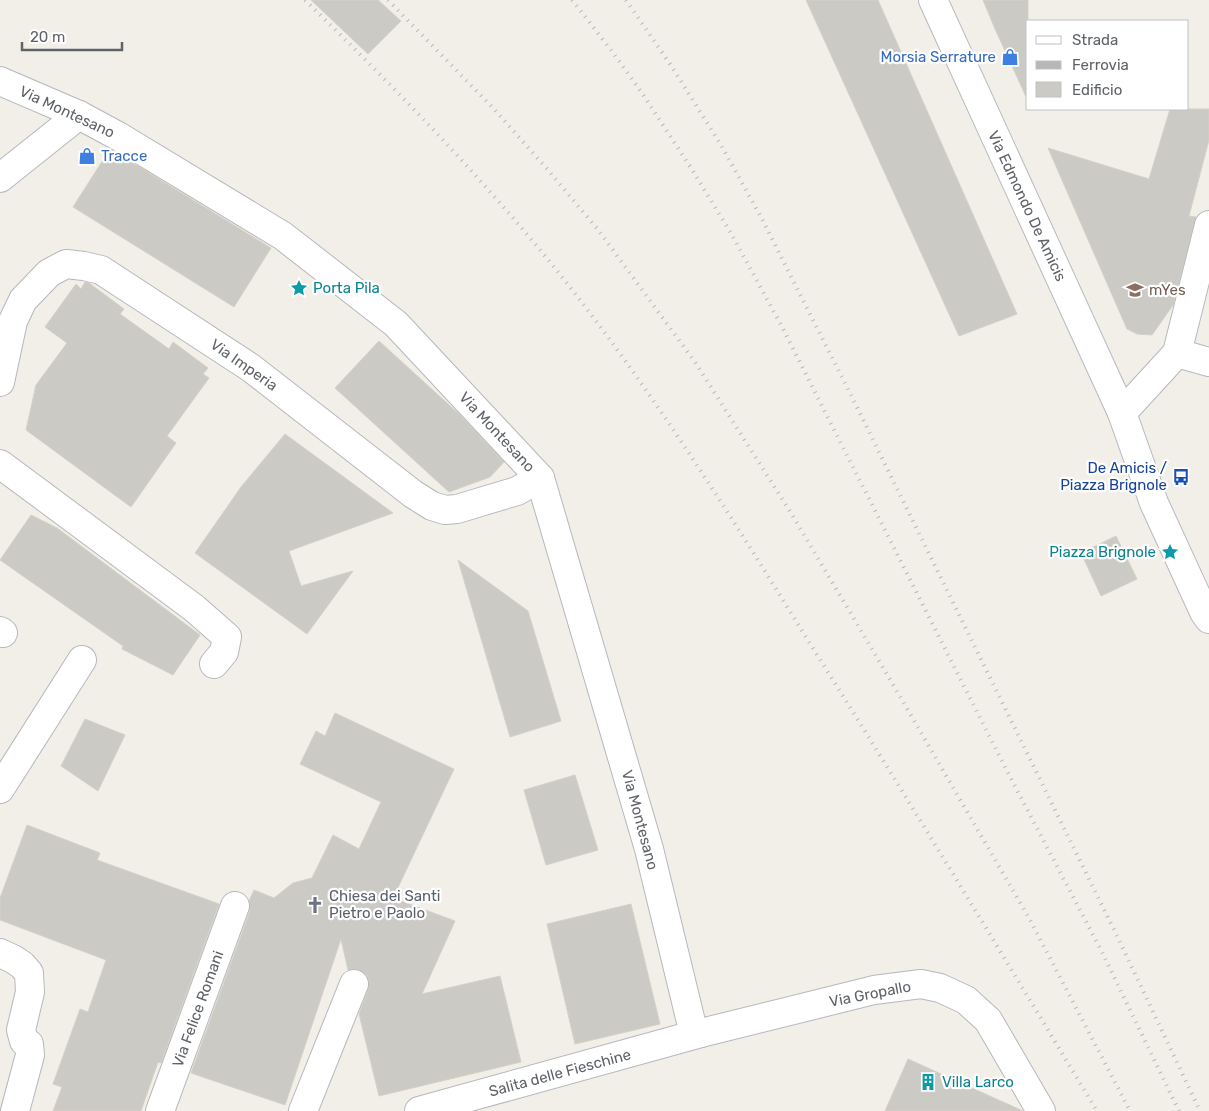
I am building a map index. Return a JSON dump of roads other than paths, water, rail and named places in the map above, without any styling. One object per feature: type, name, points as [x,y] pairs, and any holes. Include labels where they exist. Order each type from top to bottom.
[{"type":"street","name":"Via Edmondo De Amicis","points":[[933,0],[1122,413]]},
{"type":"street","name":"Via Montesano","points":[[0,81],[79,116],[118,136],[283,236],[396,324],[540,478],[649,849],[692,1026],[701,1033]]},
{"type":"street","points":[[0,178],[79,116]]},
{"type":"street","points":[[1209,225],[1177,353],[1122,413],[1154,503],[1204,612],[1209,619]]},
{"type":"street","name":"Via Imperia","points":[[0,382],[13,321],[23,300],[49,273],[66,264],[84,266],[101,270],[251,368],[413,494],[432,506],[445,510],[457,509],[517,491],[540,478]]},
{"type":"street","points":[[1177,353],[1209,362]]},
{"type":"street","points":[[0,464],[194,608],[227,637],[224,652],[214,664]]},
{"type":"street","points":[[0,789],[82,660]]},
{"type":"street","name":"Via Felice Romani","points":[[160,1111],[235,906]]},
{"type":"street","points":[[0,954],[13,958],[29,973],[30,992],[21,1030],[24,1041],[29,1044],[30,1055],[15,1111]]},
{"type":"street","points":[[303,1111],[354,984]]},
{"type":"street","name":"Via Gropallo","points":[[701,1033],[874,990],[921,984],[940,988],[966,1000],[988,1020],[1041,1111]]},
{"type":"street","name":"Salita delle Fieschine","points":[[419,1111],[701,1033]]},
{"type":"railway","points":[[305,0],[402,97],[495,197],[554,267],[623,357],[687,450],[749,546],[918,817],[1097,1111]]},
{"type":"railway","points":[[388,0],[494,109],[548,170],[599,231],[695,362],[791,513],[1029,918],[1130,1111]]},
{"type":"railway","points":[[572,0],[642,93],[732,235],[781,325],[1007,771],[1101,950],[1179,1111]]},
{"type":"railway","points":[[626,0],[672,67],[721,145],[762,219],[849,391],[1119,940],[1200,1111]]},
{"type":"place","name":"Morsia Serrature","points":[[1010,57]]},
{"type":"place","name":"Tracce","points":[[87,156]]},
{"type":"place","name":"Porta Pila","points":[[299,288]]},
{"type":"place","name":"mYes","points":[[1135,290]]},
{"type":"place","name":"De Amicis / Piazza Brignole","points":[[1181,477]]},
{"type":"place","name":"Piazza Brignole","points":[[1170,552]]},
{"type":"place","name":"Chiesa dei Santi Pietro e Paolo","points":[[315,905]]},
{"type":"place","name":"Villa Larco","points":[[928,1082]]}]
